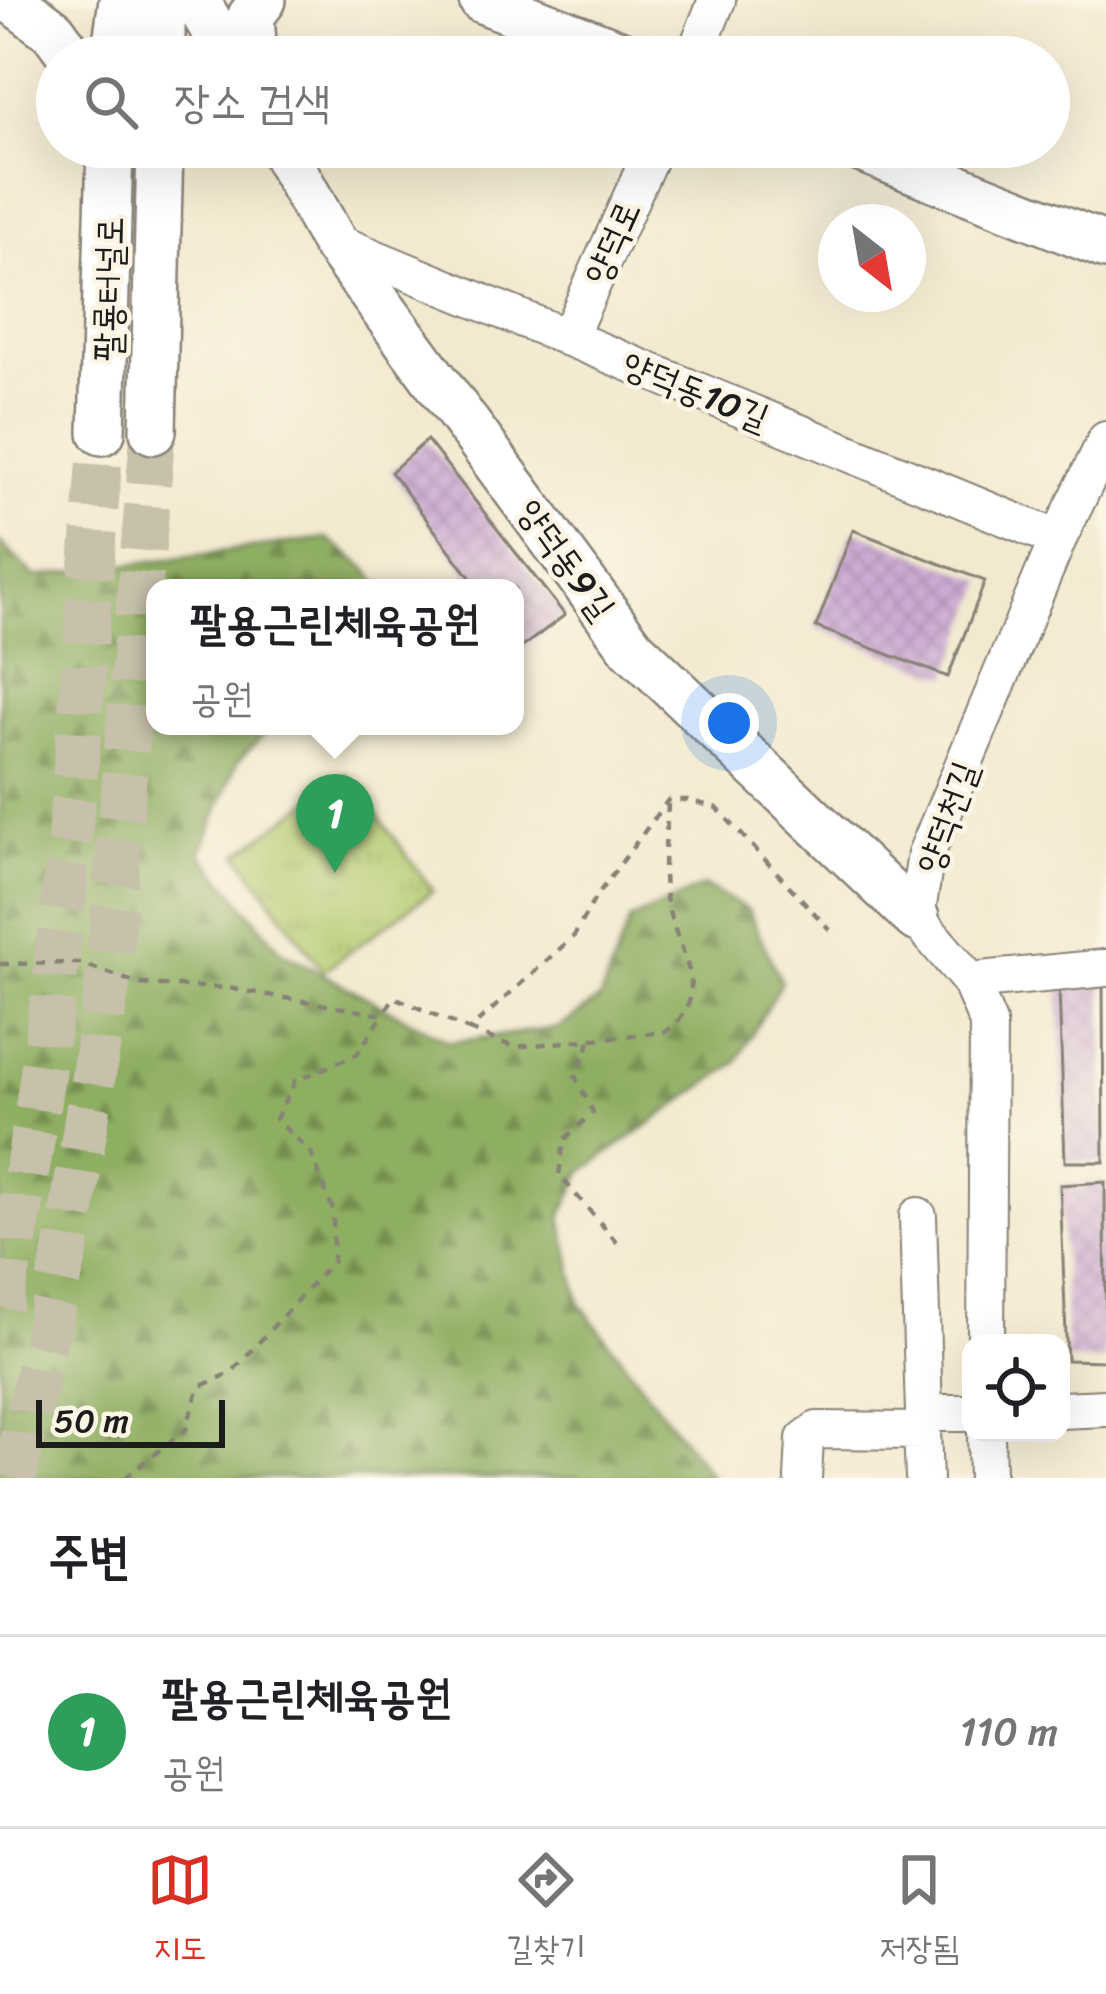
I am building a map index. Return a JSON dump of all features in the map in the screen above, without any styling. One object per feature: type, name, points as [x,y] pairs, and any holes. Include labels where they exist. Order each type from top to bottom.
[{"type":"main road","points":[[11,0],[57,36]]},
{"type":"main road","points":[[118,36],[122,0]]},
{"type":"main road","points":[[162,36],[163,0]]},
{"type":"main road","points":[[196,0],[217,36]]},
{"type":"main road","points":[[252,36],[251,16],[263,0]]},
{"type":"main road","points":[[482,0],[574,36]]},
{"type":"main road","points":[[98,168],[109,254]]},
{"type":"main road","name":"팔룡터널로","points":[[102,432],[110,168]]},
{"type":"main road","name":"팔룡터널로","points":[[153,431],[160,168]]},
{"type":"main road","points":[[158,266],[175,176],[182,168]]},
{"type":"main road","name":"양덕동9길","points":[[290,168],[333,241],[632,648],[916,918]]},
{"type":"main road","points":[[909,168],[1106,246]]},
{"type":"street","points":[[702,36],[717,0]]},
{"type":"street","name":"양덕로","points":[[568,338],[645,168]]},
{"type":"street","name":"양덕동10길","points":[[333,241],[1058,539]]},
{"type":"street","name":"양덕천길","points":[[986,1334],[988,1023],[970,981],[916,918],[926,854],[1058,539],[1106,440]]},
{"type":"street","points":[[970,981],[1106,968]]},
{"type":"street","points":[[918,1216],[951,1419],[987,1478]]},
{"type":"street","points":[[1070,1410],[1106,1408]]},
{"type":"street","points":[[803,1478],[805,1439],[817,1430],[951,1419]]},
{"type":"street","points":[[924,1478],[951,1419]]},
{"type":"path","points":[[668,800],[717,808],[830,930]]},
{"type":"path","points":[[469,1030],[574,936],[595,898],[668,800]]},
{"type":"path","points":[[125,1478],[186,1429],[199,1387],[231,1372],[333,1261],[333,1210],[311,1153],[276,1118],[295,1081],[357,1054],[394,997],[514,1047],[664,1032],[684,1018],[693,986],[665,896],[668,800]]},
{"type":"path","points":[[0,964],[81,963],[139,984],[228,988],[383,1015]]},
{"type":"path","points":[[590,1040],[575,1076],[593,1112],[564,1140],[559,1175],[621,1247]]},
{"type":"green space","points":[[327,538],[364,566],[375,579],[146,579],[146,735],[263,735],[237,762],[201,853],[282,952],[450,1042],[559,1028],[600,999],[630,920],[704,886],[748,910],[781,982],[736,1063],[583,1171],[561,1217],[580,1304],[712,1478],[0,1478],[0,542],[35,577]]},
{"type":"green space","points":[[347,774],[433,891],[323,971],[238,854]]},
{"type":"building","points":[[427,440],[565,615],[524,646],[524,579],[471,579],[391,472]]},
{"type":"building","points":[[853,530],[985,581],[948,677],[816,627]]},
{"type":"building","points":[[1103,984],[1104,1162],[1065,1162],[1059,987]]},
{"type":"building","points":[[1105,1182],[1106,1361],[1070,1360],[1060,1185]]},
{"type":"tunnel","points":[[14,1478],[67,1245],[107,988],[153,431]]},
{"type":"tunnel","points":[[0,1307],[22,1199],[55,981],[102,432]]},
{"type":"place","name":"팔용근린체육공원","points":[[335,873]]}]
